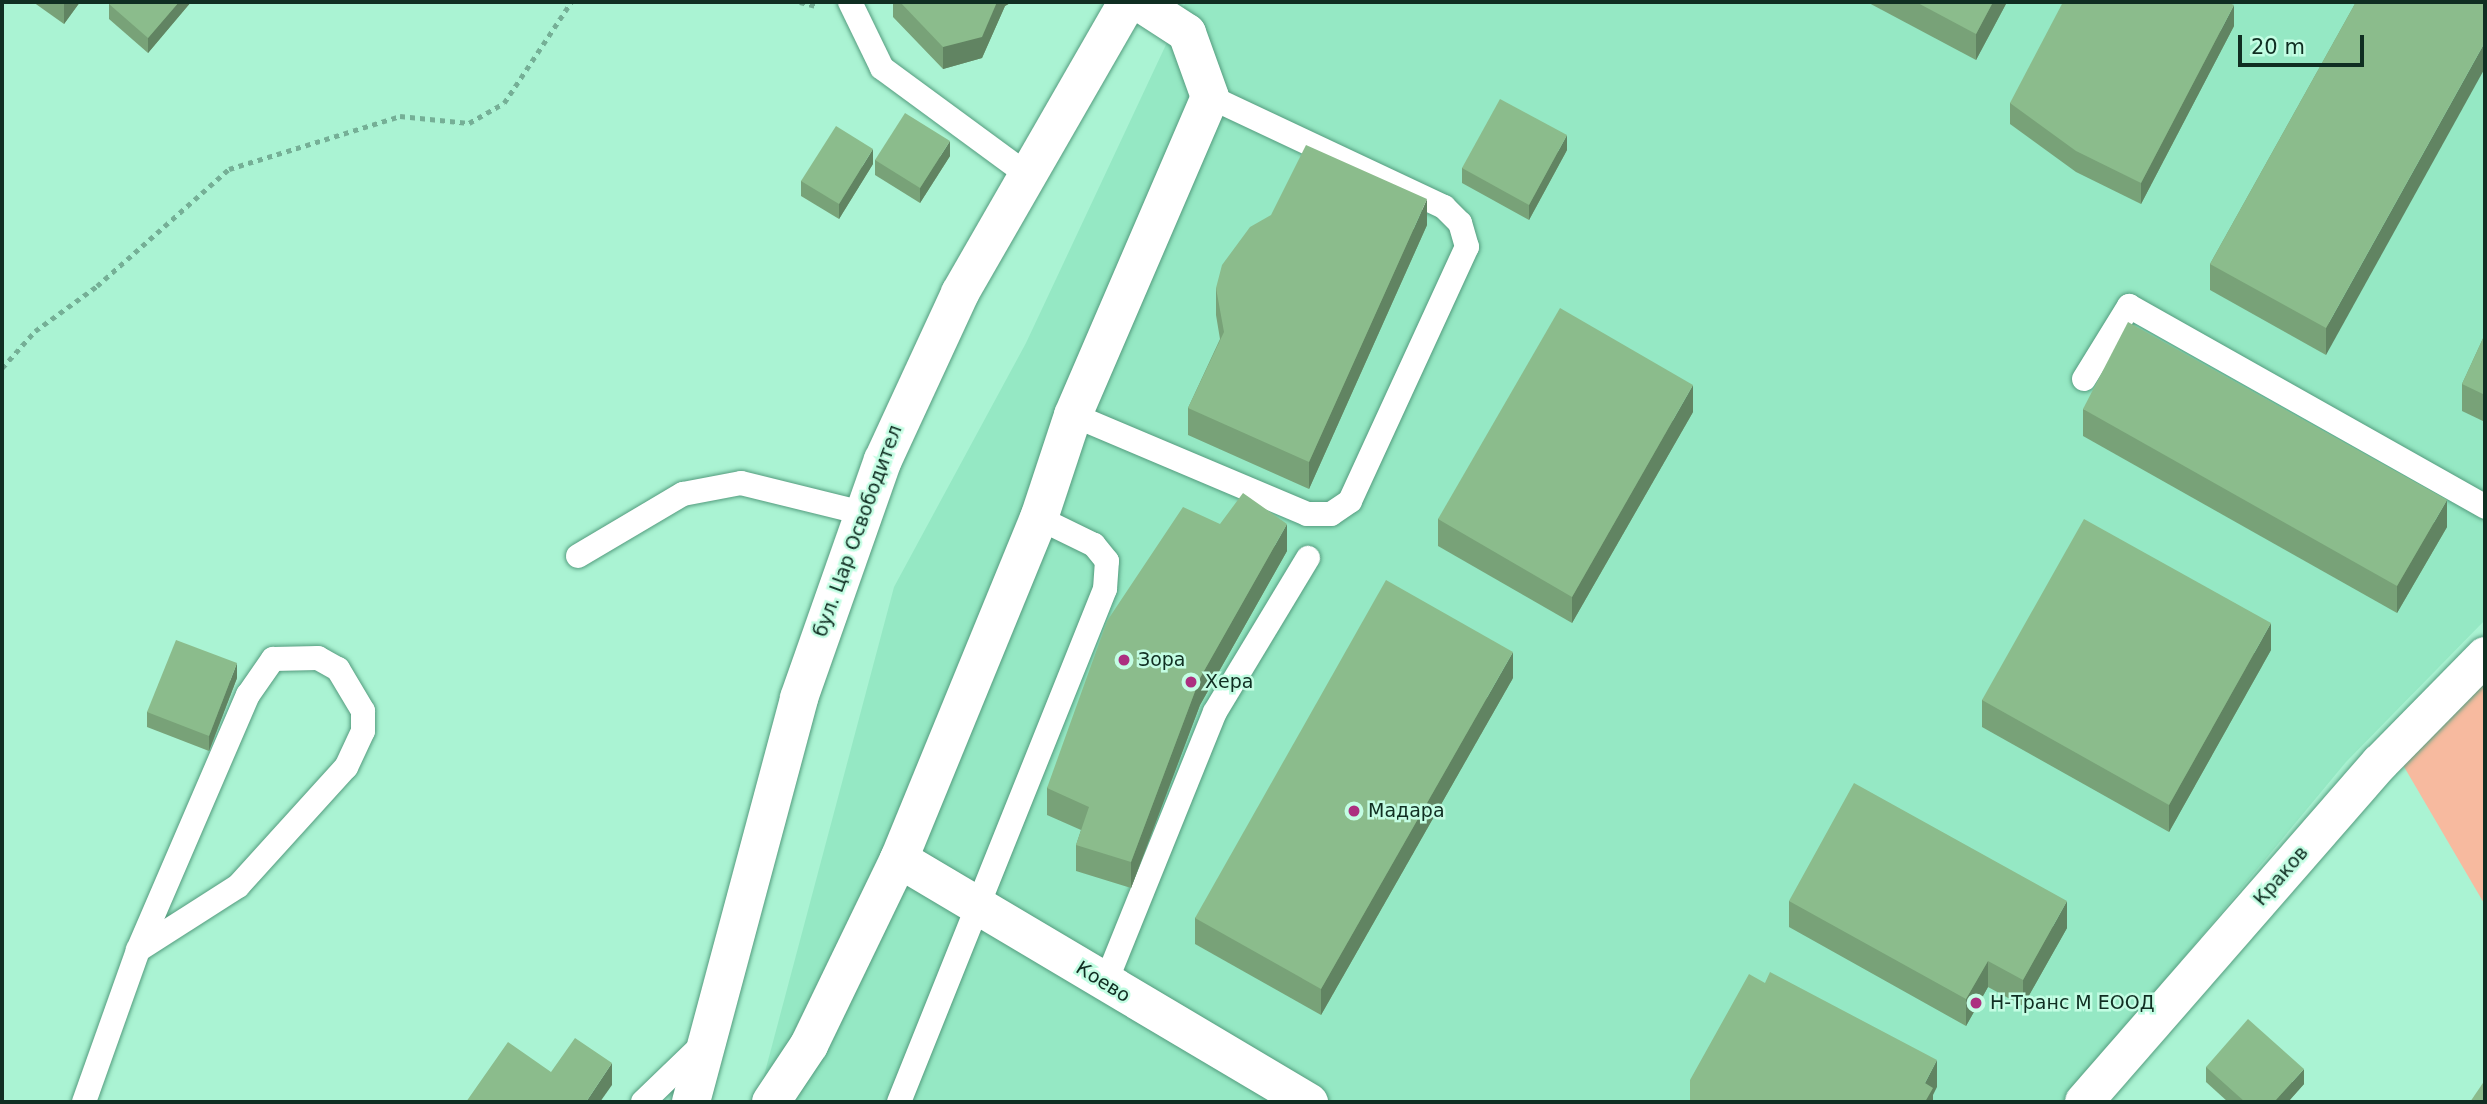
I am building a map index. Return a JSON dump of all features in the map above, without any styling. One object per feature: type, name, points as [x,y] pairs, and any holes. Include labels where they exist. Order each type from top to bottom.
[{"type":"street","name":"бул. Цар Освободител","points":[[691,1102],[799,698],[863,513],[908,400],[1025,173],[1127,2]]},
{"type":"street","points":[[771,1102],[809,1045],[899,859],[1039,518],[1073,415],[1210,97],[1187,33],[1139,2]]},
{"type":"street","name":"Краков","points":[[2084,1102],[2380,763],[2485,656]]},
{"type":"street","name":"Коево","points":[[899,859],[982,904],[1105,984],[1309,1102]]},
{"type":"lane","points":[[850,2],[882,68],[1025,173]]},
{"type":"lane","points":[[1073,415],[1307,514],[1331,514],[1350,501],[1467,247],[1460,223],[1444,207],[1210,97]]},
{"type":"lane","points":[[2084,379],[2129,306],[2485,507]]},
{"type":"lane","points":[[578,556],[683,494],[741,483],[863,513]]},
{"type":"lane","points":[[899,1102],[982,904],[1105,589],[1107,561],[1094,545],[1039,518]]},
{"type":"lane","points":[[1105,984],[1215,712],[1308,558]]},
{"type":"lane","points":[[84,1102],[138,950],[258,679],[273,659],[296,655],[338,669],[363,711],[357,750],[346,767],[238,886],[138,950]]},
{"type":"lane","points":[[643,1102],[709,1038]]},
{"type":"path","points":[[2,368],[35,331],[97,286],[229,169],[400,116],[469,123],[504,103],[571,2]]},
{"type":"shaded area","points":[[1186,2],[2485,2],[2485,620],[2346,762],[2064,1102],[757,1102],[894,587],[1026,343]]},
{"type":"shaded area","points":[[2485,682],[2485,905],[2403,765]]},
{"type":"building","points":[[179,2],[148,38],[109,4]]},
{"type":"building","points":[[900,2],[997,2],[982,37],[943,47]]},
{"type":"building","points":[[1916,2],[1993,2],[1976,34]]},
{"type":"building","points":[[2063,2],[2227,2],[2234,5],[2141,183],[2076,151],[2010,103]]},
{"type":"building","points":[[2356,2],[2485,2],[2485,42],[2326,328],[2210,264]]},
{"type":"building","points":[[1500,99],[1567,135],[1529,205],[1462,168]]},
{"type":"building","points":[[905,113],[950,141],[920,188],[875,160]]},
{"type":"building","points":[[836,126],[873,149],[839,204],[801,181]]},
{"type":"building","points":[[1306,145],[1427,199],[1309,462],[1188,408],[1224,332],[1216,288],[1222,265],[1250,227],[1271,215]]},
{"type":"building","points":[[1560,308],[1693,385],[1572,597],[1438,519]]},
{"type":"building","points":[[2128,322],[2447,500],[2397,586],[2083,409]]},
{"type":"building","points":[[2485,334],[2485,395],[2462,384]]},
{"type":"building","points":[[1243,493],[1287,524],[1200,678],[1131,862],[1076,845],[1089,807],[1047,788],[1107,621],[1183,507],[1220,524]]},
{"type":"building","points":[[2084,519],[2271,623],[2169,805],[1982,700]]},
{"type":"building","name":"Мадара","points":[[1386,580],[1513,652],[1321,989],[1195,918]]},
{"type":"building","points":[[176,640],[237,663],[209,736],[147,712]]},
{"type":"building","points":[[1854,783],[2067,901],[2023,980],[1988,961],[1966,999],[1789,901]]},
{"type":"building","points":[[1770,972],[1937,1060],[1925,1083],[1933,1088],[1925,1102],[1690,1101],[1690,1080],[1749,974],[1765,983]]},
{"type":"building","points":[[2248,1019],[2304,1069],[2274,1102],[2245,1102],[2206,1067]]},
{"type":"building","points":[[575,1038],[612,1063],[586,1102],[466,1102],[508,1042],[551,1072]]},
{"type":"building","points":[[2485,1080],[2485,1102],[2470,1102]]},
{"type":"place","name":"Зора","points":[[1124,660]]},
{"type":"place","name":"Хера","points":[[1191,682]]},
{"type":"place","name":"Мадара","points":[[1354,811]]},
{"type":"place","name":"Н-Транс М ЕООД","points":[[1976,1003]]}]
